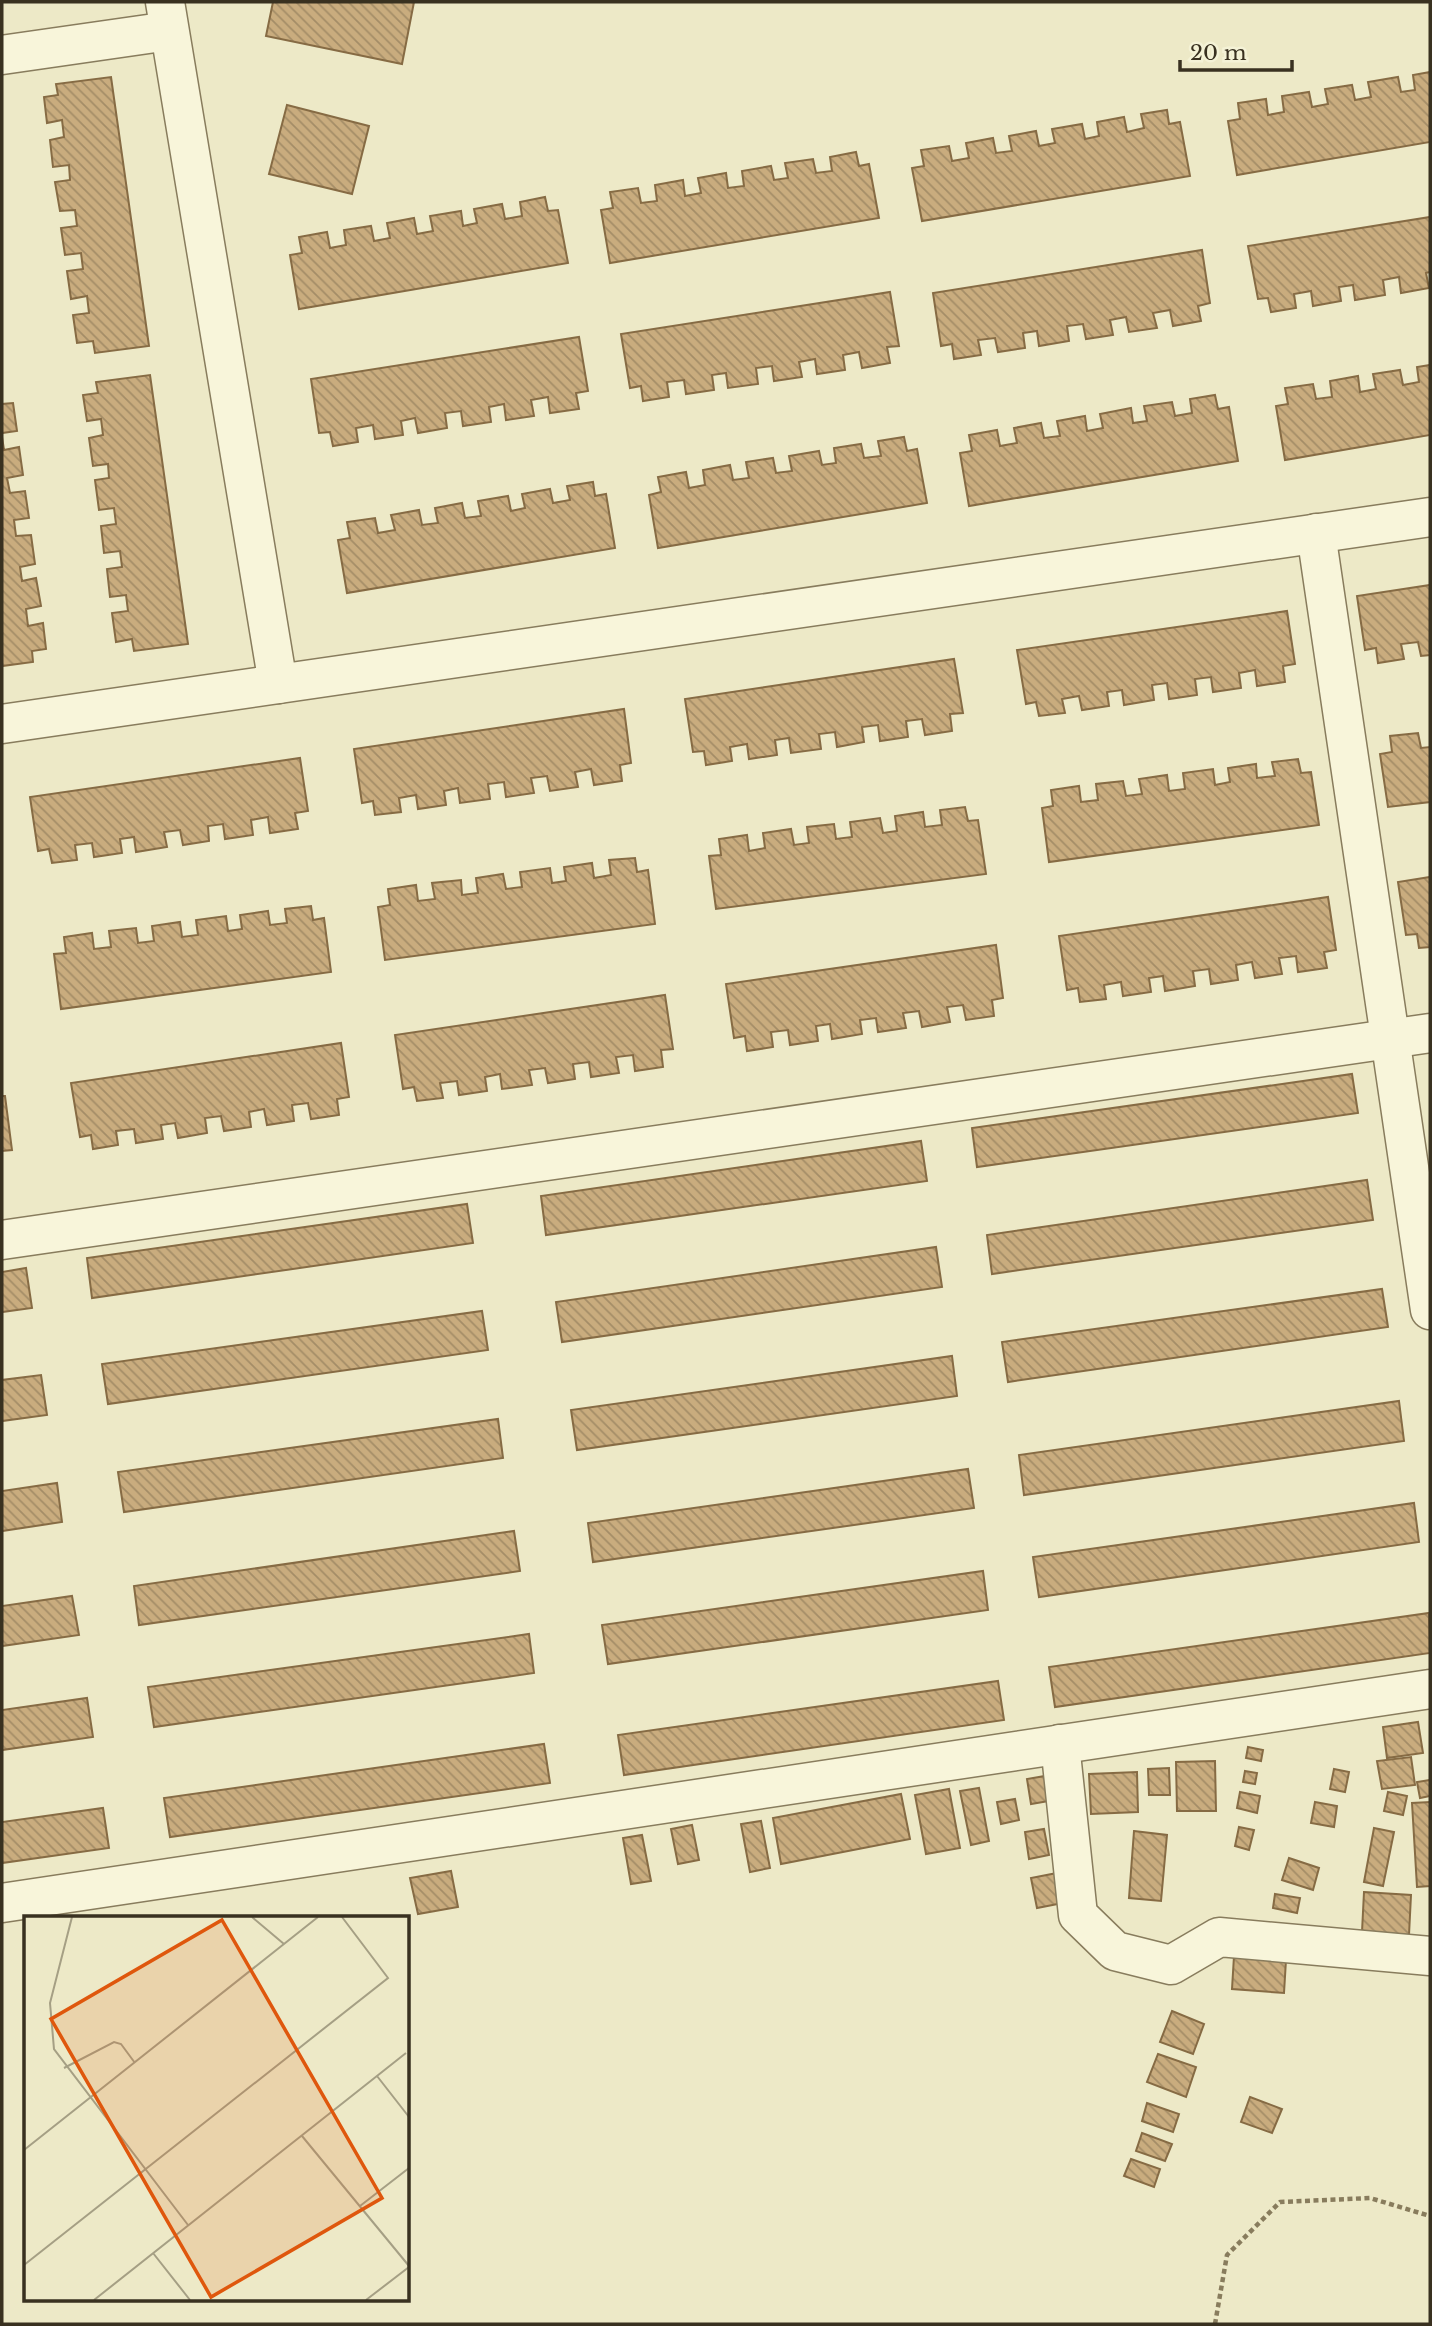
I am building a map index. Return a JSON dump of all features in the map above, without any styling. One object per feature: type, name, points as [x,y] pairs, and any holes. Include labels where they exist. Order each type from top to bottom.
[{"type":"lane","points":[[2,55],[167,16],[278,684]]},
{"type":"lane","points":[[2,724],[1430,517]]},
{"type":"lane","points":[[1316,533],[1430,1310]]},
{"type":"lane","points":[[2,1240],[1430,1033]]},
{"type":"lane","points":[[2,1903],[1430,1689]]},
{"type":"lane","points":[[1059,1744],[1078,1914],[1115,1951],[1171,1965],[1219,1937],[1430,1956]]},
{"type":"path","points":[[1215,2324],[1227,2255],[1280,2202],[1370,2198],[1430,2216]]},
{"type":"building","points":[[273,2],[414,2],[402,64],[266,36]]},
{"type":"building","points":[[1430,72],[1430,142],[1237,175],[1228,121],[1240,119],[1238,103],[1266,99],[1268,115],[1284,112],[1282,96],[1309,92],[1312,107],[1328,104],[1325,89],[1352,85],[1355,100],[1371,97],[1368,82],[1398,77],[1401,92],[1415,90],[1413,75]]},
{"type":"building","points":[[111,77],[149,346],[95,353],[93,341],[77,343],[73,315],[89,313],[87,296],[71,299],[67,271],[83,269],[81,253],[65,255],[61,228],[77,226],[75,210],[60,211],[55,182],[70,180],[69,165],[53,167],[50,140],[64,137],[62,120],[47,123],[44,97],[58,95],[56,84]]},
{"type":"building","points":[[287,105],[369,126],[352,194],[269,174]]},
{"type":"building","points":[[1167,110],[1169,124],[1180,122],[1190,176],[922,221],[912,168],[924,166],[921,150],[949,146],[952,161],[969,158],[966,143],[993,138],[996,153],[1012,151],[1009,136],[1036,131],[1039,146],[1055,143],[1052,129],[1082,124],[1085,139],[1099,136],[1097,122],[1124,117],[1127,132],[1144,128],[1141,114]]},
{"type":"building","points":[[856,152],[859,166],[869,164],[879,218],[610,263],[601,210],[613,208],[610,192],[638,188],[641,203],[657,201],[655,185],[683,180],[685,196],[701,193],[698,178],[726,173],[728,188],[744,186],[742,171],[771,166],[774,180],[788,178],[785,163],[813,159],[816,173],[832,171],[830,157]]},
{"type":"building","points":[[545,197],[548,211],[558,210],[568,263],[299,309],[290,255],[302,253],[299,237],[327,232],[330,248],[346,245],[344,230],[371,226],[374,241],[390,238],[387,223],[414,218],[417,234],[433,231],[430,216],[461,211],[463,226],[477,223],[474,209],[502,204],[505,219],[522,216],[520,202]]},
{"type":"building","points":[[1430,217],[1430,272],[1426,273],[1429,288],[1401,293],[1399,277],[1383,280],[1385,295],[1355,300],[1353,285],[1339,287],[1341,301],[1313,306],[1311,291],[1294,294],[1296,308],[1271,312],[1268,298],[1258,299],[1248,246]]},
{"type":"building","points":[[1202,250],[1210,303],[1198,306],[1201,321],[1173,326],[1170,310],[1153,313],[1157,328],[1129,332],[1126,317],[1110,320],[1113,335],[1086,339],[1083,324],[1067,326],[1069,341],[1039,346],[1037,331],[1023,333],[1025,348],[998,352],[995,338],[978,340],[981,355],[954,359],[952,344],[941,346],[933,293]]},
{"type":"building","points":[[890,292],[899,346],[887,347],[890,363],[862,368],[859,352],[843,355],[845,370],[817,374],[815,359],[799,362],[802,377],[774,381],[772,366],[756,368],[758,384],[728,388],[726,373],[712,375],[714,390],[686,394],[684,380],[667,382],[669,397],[643,401],[641,386],[630,388],[621,334]]},
{"type":"building","points":[[579,337],[588,391],[576,393],[579,409],[550,413],[548,397],[531,400],[534,416],[506,420],[504,404],[489,407],[491,422],[463,426],[461,411],[445,413],[447,428],[418,433],[415,418],[401,421],[403,435],[375,439],[373,425],[356,428],[358,442],[333,446],[330,432],[319,433],[311,379]]},
{"type":"building","points":[[1430,365],[1430,435],[1285,460],[1276,406],[1288,404],[1285,388],[1313,384],[1316,399],[1332,397],[1330,381],[1358,376],[1360,392],[1376,389],[1373,374],[1400,370],[1403,385],[1419,382],[1417,367]]},
{"type":"building","points":[[150,375],[188,644],[134,651],[132,639],[116,642],[112,613],[128,611],[126,595],[110,597],[107,569],[122,567],[120,551],[104,553],[101,526],[116,524],[114,508],[99,510],[95,480],[109,478],[108,464],[93,466],[89,438],[103,435],[101,419],[87,421],[83,395],[98,393],[96,382]]},
{"type":"building","points":[[1215,395],[1218,409],[1229,407],[1238,461],[969,506],[960,453],[972,451],[969,435],[997,430],[1000,446],[1017,443],[1014,428],[1041,423],[1044,438],[1060,436],[1057,421],[1085,416],[1087,431],[1103,428],[1100,414],[1131,408],[1133,423],[1147,421],[1144,406],[1172,402],[1175,416],[1192,413],[1190,399]]},
{"type":"building","points":[[13,403],[17,431],[2,433],[2,404]]},
{"type":"building","points":[[2,437],[4,450],[19,447],[23,475],[7,478],[10,493],[25,491],[29,518],[14,520],[16,536],[31,535],[35,564],[20,567],[22,581],[36,578],[41,606],[26,609],[28,626],[43,623],[46,649],[32,651],[33,662],[2,666]]},
{"type":"building","points":[[904,437],[907,451],[917,449],[927,503],[658,548],[649,495],[661,492],[658,477],[686,472],[689,488],[705,485],[703,470],[730,465],[733,480],[749,478],[746,462],[773,458],[776,473],[792,471],[789,456],[819,451],[822,465],[836,463],[834,448],[861,444],[864,458],[881,456],[878,441]]},
{"type":"building","points":[[593,482],[595,496],[606,494],[615,548],[347,593],[338,540],[350,538],[347,522],[375,518],[378,533],[395,530],[391,515],[419,510],[422,525],[438,523],[435,508],[462,503],[465,518],[481,516],[478,501],[508,496],[511,511],[525,508],[522,494],[550,489],[553,503],[570,500],[567,486]]},
{"type":"building","points":[[1430,585],[1430,655],[1421,656],[1418,642],[1401,644],[1404,659],[1378,663],[1376,648],[1365,650],[1357,596]]},
{"type":"building","points":[[1287,611],[1295,664],[1283,666],[1285,682],[1257,686],[1255,670],[1239,673],[1241,688],[1213,692],[1211,677],[1195,679],[1197,695],[1169,699],[1167,683],[1152,685],[1154,700],[1124,705],[1122,690],[1107,692],[1109,706],[1082,710],[1079,696],[1062,699],[1065,713],[1039,716],[1036,702],[1026,704],[1017,650]]},
{"type":"building","points":[[954,659],[963,713],[950,714],[952,731],[925,735],[922,719],[906,721],[908,737],[880,741],[878,725],[862,727],[864,742],[837,747],[835,732],[819,734],[821,749],[791,753],[789,738],[775,740],[777,755],[749,759],[747,744],[730,747],[732,761],[706,765],[704,751],[693,752],[685,699]]},
{"type":"building","points":[[624,709],[631,763],[620,765],[622,781],[594,785],[591,769],[575,772],[578,787],[550,791],[547,776],[531,778],[534,793],[506,797],[504,782],[488,784],[490,799],[460,803],[458,788],[444,791],[446,805],[418,809],[416,795],[399,798],[401,812],[375,815],[373,801],[362,803],[354,749]]},
{"type":"building","points":[[1418,733],[1421,748],[1430,747],[1430,802],[1388,807],[1380,754],[1392,752],[1390,736]]},
{"type":"building","points":[[300,758],[308,811],[295,813],[298,829],[270,833],[268,817],[251,820],[253,835],[225,839],[223,824],[208,826],[209,841],[183,845],[180,830],[164,832],[167,847],[136,852],[134,837],[120,839],[122,853],[94,857],[92,843],[75,845],[77,860],[52,863],[49,849],[38,851],[30,797]]},
{"type":"building","points":[[1298,759],[1301,773],[1311,772],[1319,825],[1049,862],[1042,808],[1053,806],[1051,790],[1079,786],[1081,802],[1098,800],[1096,784],[1123,781],[1126,796],[1142,794],[1139,779],[1167,775],[1169,791],[1185,789],[1183,773],[1213,769],[1215,785],[1230,782],[1228,768],[1256,764],[1257,778],[1275,776],[1272,762]]},
{"type":"building","points":[[965,807],[968,821],[978,820],[986,874],[716,909],[709,856],[721,855],[719,839],[747,835],[749,851],[765,848],[763,833],[791,829],[794,845],[809,843],[807,827],[834,824],[836,839],[852,837],[850,822],[880,818],[883,833],[897,831],[895,816],[923,812],[925,827],[942,825],[940,810]]},
{"type":"building","points":[[635,858],[637,872],[648,870],[655,924],[385,960],[378,907],[390,905],[388,889],[416,885],[418,901],[435,899],[432,883],[461,880],[462,895],[478,893],[476,878],[503,874],[506,889],[522,887],[520,872],[550,868],[552,883],[566,881],[564,867],[592,863],[594,878],[611,875],[609,860]]},
{"type":"building","points":[[1430,877],[1430,947],[1419,948],[1417,934],[1406,935],[1398,882]]},
{"type":"building","points":[[1328,897],[1336,950],[1324,952],[1327,968],[1298,972],[1296,956],[1279,958],[1282,974],[1255,978],[1252,962],[1236,965],[1238,980],[1211,984],[1209,969],[1193,971],[1195,986],[1165,991],[1163,976],[1149,978],[1151,992],[1123,996],[1121,982],[1104,985],[1106,999],[1080,1002],[1078,988],[1067,990],[1059,936]]},
{"type":"building","points":[[311,906],[313,920],[324,918],[331,972],[61,1009],[54,954],[66,953],[64,937],[92,933],[94,949],[111,947],[109,931],[136,928],[138,943],[154,941],[152,926],[180,922],[182,937],[198,935],[196,920],[226,916],[228,931],[242,929],[240,915],[268,911],[270,925],[287,923],[285,909]]},
{"type":"building","points":[[996,945],[1003,998],[992,1000],[994,1016],[966,1020],[963,1005],[947,1007],[950,1022],[922,1027],[919,1011],[903,1013],[906,1028],[878,1032],[876,1018],[860,1020],[862,1034],[832,1039],[830,1024],[816,1026],[818,1041],[790,1045],[788,1030],[771,1032],[773,1047],[747,1051],[745,1036],[734,1038],[726,984]]},
{"type":"building","points":[[665,995],[673,1049],[661,1050],[663,1067],[635,1071],[633,1055],[616,1057],[619,1073],[591,1077],[589,1062],[573,1064],[575,1079],[548,1083],[545,1068],[529,1070],[532,1085],[502,1089],[500,1074],[485,1077],[487,1091],[459,1095],[457,1081],[440,1083],[443,1098],[417,1101],[414,1087],[403,1089],[395,1035]]},
{"type":"building","points":[[341,1043],[349,1097],[337,1099],[339,1115],[311,1119],[308,1103],[292,1105],[294,1121],[267,1125],[264,1109],[249,1112],[251,1127],[224,1131],[221,1116],[205,1118],[207,1133],[178,1138],[175,1123],[161,1125],[163,1139],[136,1143],[134,1129],[116,1131],[118,1145],[93,1149],[91,1135],[80,1137],[71,1083]]},
{"type":"building","points":[[1352,1074],[1358,1113],[977,1167],[972,1128]]},
{"type":"building","points":[[2,1096],[5,1096],[12,1150],[2,1151]]},
{"type":"building","points":[[921,1141],[927,1181],[546,1235],[541,1196]]},
{"type":"building","points":[[1367,1180],[1373,1220],[992,1274],[987,1235]]},
{"type":"building","points":[[467,1204],[473,1243],[92,1298],[87,1258]]},
{"type":"building","points":[[936,1247],[942,1287],[562,1342],[556,1302]]},
{"type":"building","points":[[26,1268],[32,1308],[2,1312],[2,1272]]},
{"type":"building","points":[[1382,1289],[1388,1327],[1008,1382],[1002,1342]]},
{"type":"building","points":[[482,1311],[488,1350],[108,1404],[102,1364]]},
{"type":"building","points":[[952,1356],[957,1396],[577,1450],[571,1410]]},
{"type":"building","points":[[41,1375],[47,1415],[2,1421],[2,1380]]},
{"type":"building","points":[[1399,1401],[1404,1441],[1024,1495],[1019,1455]]},
{"type":"building","points":[[498,1419],[503,1458],[124,1512],[118,1472]]},
{"type":"building","points":[[968,1469],[974,1508],[593,1562],[588,1523]]},
{"type":"building","points":[[57,1483],[62,1522],[2,1531],[2,1491]]},
{"type":"building","points":[[1414,1503],[1419,1542],[1039,1597],[1033,1557]]},
{"type":"building","points":[[514,1531],[520,1571],[139,1625],[134,1586]]},
{"type":"building","points":[[983,1571],[988,1610],[608,1664],[602,1625]]},
{"type":"building","points":[[72,1596],[79,1635],[2,1646],[2,1606]]},
{"type":"building","points":[[1429,1613],[1430,1653],[1055,1707],[1049,1667]]},
{"type":"building","points":[[529,1634],[534,1673],[154,1727],[148,1687]]},
{"type":"building","points":[[998,1681],[1004,1720],[624,1775],[618,1735]]},
{"type":"building","points":[[87,1698],[93,1737],[2,1750],[2,1710]]},
{"type":"building","points":[[1418,1722],[1423,1753],[1387,1758],[1383,1727]]},
{"type":"building","points":[[544,1744],[550,1783],[170,1837],[164,1798]]},
{"type":"building","points":[[1248,1747],[1263,1750],[1261,1761],[1246,1758]]},
{"type":"building","points":[[1411,1757],[1415,1785],[1382,1789],[1377,1761]]},
{"type":"building","points":[[1215,1761],[1216,1811],[1177,1811],[1176,1762]]},
{"type":"building","points":[[1169,1768],[1170,1795],[1149,1795],[1148,1769]]},
{"type":"building","points":[[1334,1769],[1349,1772],[1345,1792],[1330,1789]]},
{"type":"building","points":[[1245,1771],[1257,1773],[1255,1784],[1243,1782]]},
{"type":"building","points":[[1137,1772],[1138,1812],[1091,1814],[1089,1774]]},
{"type":"building","points":[[1045,1776],[1049,1801],[1031,1804],[1027,1779]]},
{"type":"building","points":[[1430,1780],[1430,1796],[1420,1798],[1417,1782]]},
{"type":"building","points":[[979,1788],[989,1841],[971,1845],[960,1791]]},
{"type":"building","points":[[949,1789],[960,1848],[926,1854],[915,1795]]},
{"type":"building","points":[[1240,1792],[1260,1796],[1257,1813],[1237,1808]]},
{"type":"building","points":[[1388,1792],[1407,1796],[1403,1815],[1384,1811]]},
{"type":"building","points":[[901,1794],[910,1839],[781,1864],[773,1818]]},
{"type":"building","points":[[1015,1799],[1019,1820],[1001,1824],[997,1802]]},
{"type":"building","points":[[1315,1802],[1337,1806],[1334,1827],[1311,1823]]},
{"type":"building","points":[[1430,1802],[1430,1886],[1417,1887],[1412,1803]]},
{"type":"building","points":[[103,1808],[109,1848],[2,1863],[2,1822]]},
{"type":"building","points":[[761,1821],[770,1868],[750,1872],[741,1824]]},
{"type":"building","points":[[692,1825],[699,1860],[678,1864],[671,1829]]},
{"type":"building","points":[[1239,1827],[1254,1830],[1249,1850],[1235,1846]]},
{"type":"building","points":[[1374,1828],[1394,1832],[1383,1886],[1364,1882]]},
{"type":"building","points":[[1044,1829],[1049,1855],[1029,1859],[1025,1832]]},
{"type":"building","points":[[1134,1831],[1167,1835],[1161,1901],[1129,1898]]},
{"type":"building","points":[[642,1835],[651,1881],[631,1884],[623,1838]]},
{"type":"building","points":[[1289,1858],[1319,1868],[1313,1890],[1282,1880]]},
{"type":"building","points":[[451,1871],[458,1907],[418,1914],[410,1878]]},
{"type":"building","points":[[1057,1873],[1063,1903],[1037,1908],[1031,1878]]},
{"type":"building","points":[[1364,1892],[1411,1895],[1409,1935],[1362,1932]]},
{"type":"building","points":[[1275,1894],[1300,1898],[1297,1913],[1273,1908]]},
{"type":"building","points":[[1234,1956],[1286,1960],[1284,1993],[1232,1989]]},
{"type":"building","points":[[1172,2011],[1204,2024],[1193,2054],[1160,2042]]},
{"type":"building","points":[[1158,2054],[1196,2067],[1186,2097],[1147,2082]]},
{"type":"building","points":[[1250,2097],[1282,2109],[1272,2133],[1241,2122]]},
{"type":"building","points":[[1147,2103],[1179,2114],[1173,2132],[1142,2121]]},
{"type":"building","points":[[1142,2133],[1172,2144],[1165,2161],[1136,2151]]},
{"type":"building","points":[[1131,2159],[1160,2169],[1154,2187],[1124,2176]]}]
